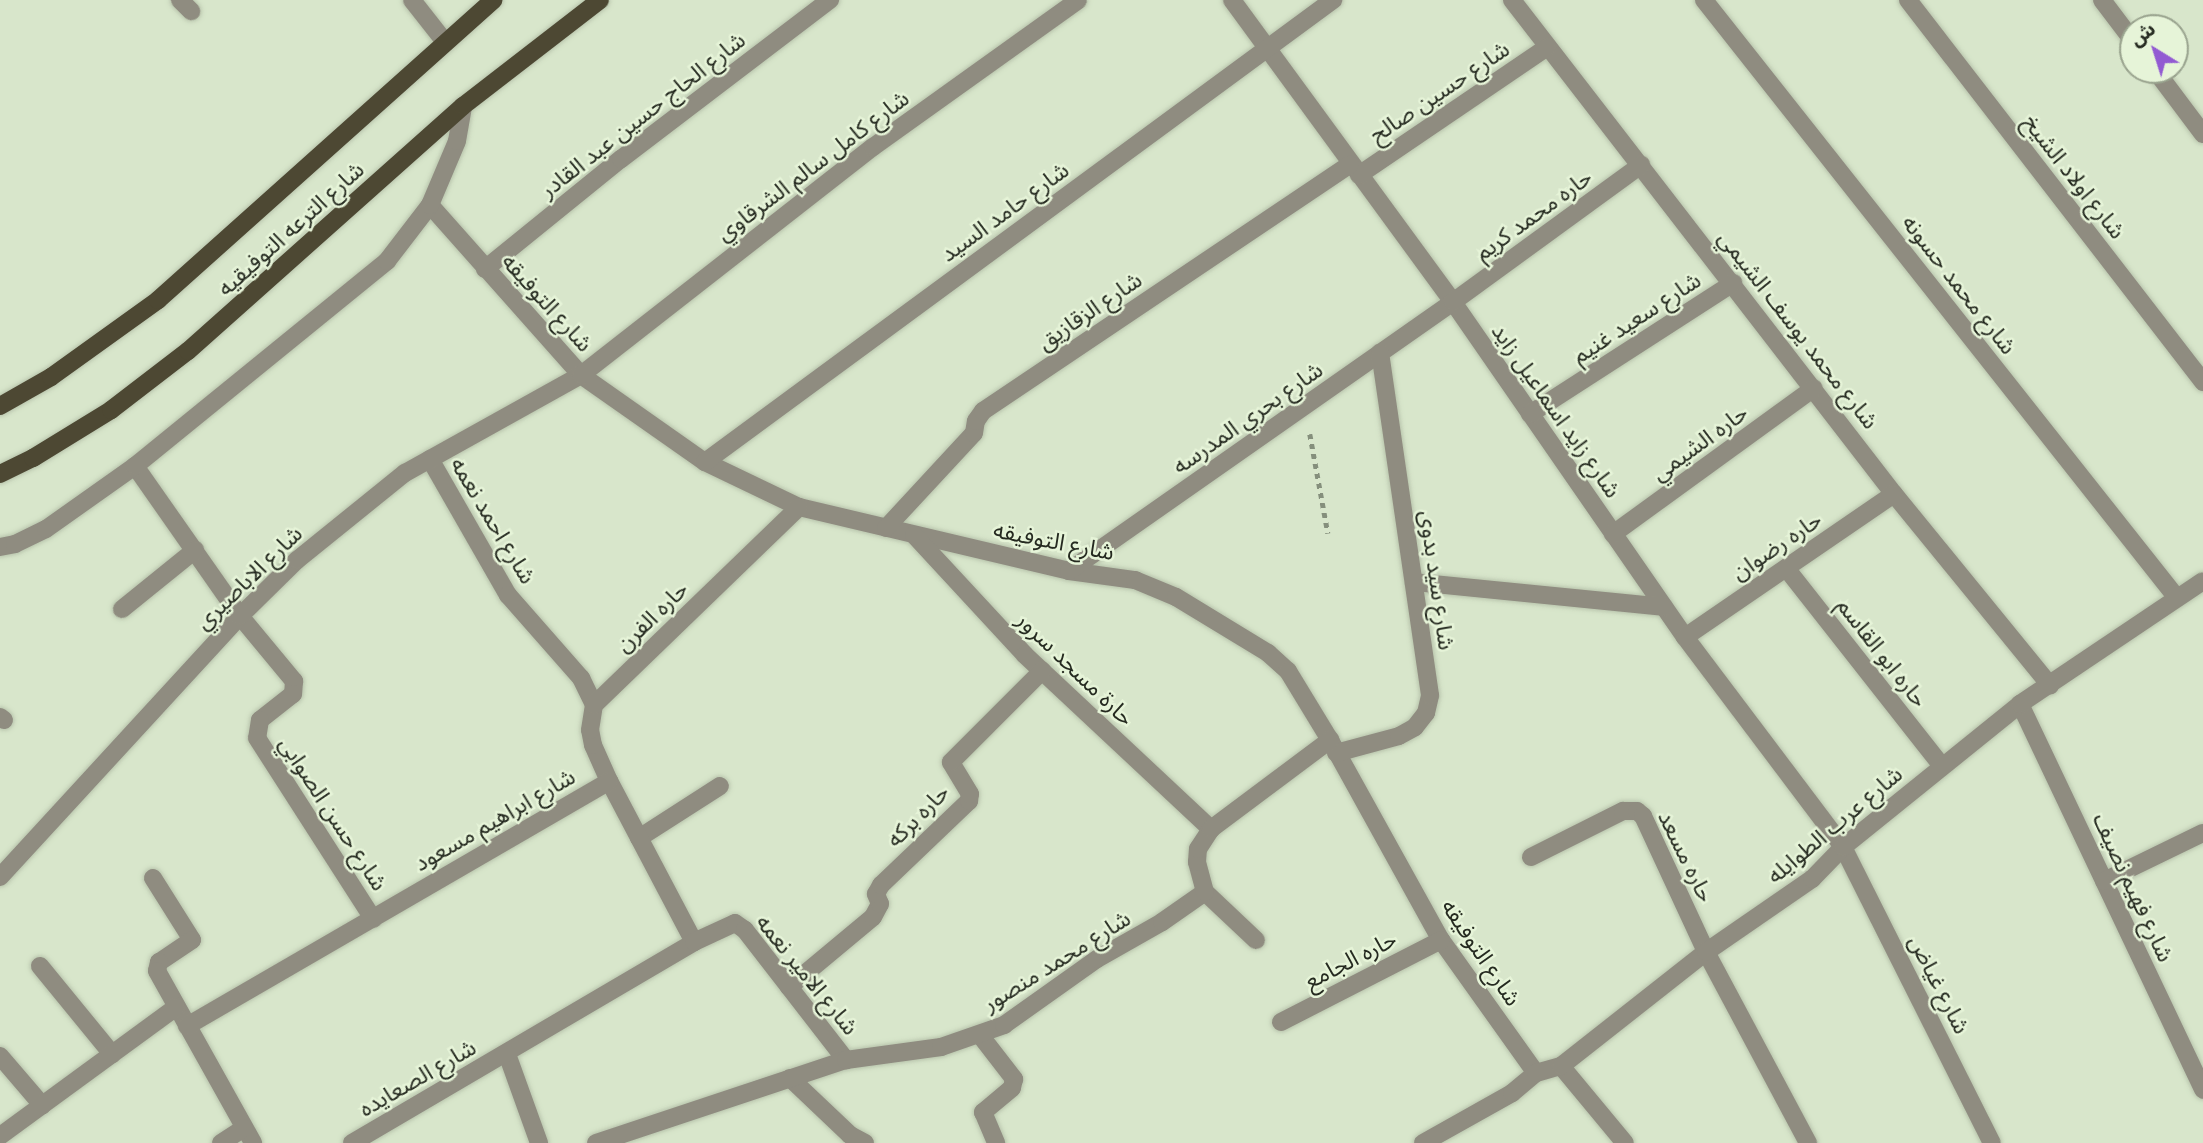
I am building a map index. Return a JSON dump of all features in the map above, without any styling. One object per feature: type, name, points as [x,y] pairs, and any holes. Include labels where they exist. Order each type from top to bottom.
[{"type":"main road","name":"شارع الترعه التوفيقيه","points":[[0,406],[51,377],[158,300],[494,0]]},
{"type":"main road","name":"شارع الترعه التوفيقيه","points":[[0,474],[33,458],[111,410],[188,351],[463,106],[600,0]]},
{"type":"street","points":[[412,0],[445,42]]},
{"type":"street","name":"شارع الحاج حسين عبد القادر","points":[[485,269],[621,159],[830,0]]},
{"type":"street","name":"شارع كامل سالم الشرقاوي","points":[[581,374],[873,147],[1078,0]]},
{"type":"street","name":"شارع زايد اسماعيل زايد","points":[[1232,0],[1453,302],[1685,637],[1843,847]]},
{"type":"street","name":"شارع حامد السيد","points":[[705,463],[1333,0]]},
{"type":"street","name":"شارع محمد يوسف الشيمي","points":[[1512,0],[1895,494],[2050,685]]},
{"type":"street","name":"شارع محمد حسونه","points":[[1704,0],[2177,598]]},
{"type":"street","name":"شارع اولاد الشيخ","points":[[1908,0],[2203,382]]},
{"type":"street","points":[[2102,0],[2119,22]]},
{"type":"street","name":"شارع حسين صالح","points":[[1355,170],[1547,47]]},
{"type":"street","points":[[2166,84],[2203,134]]},
{"type":"street","points":[[0,547],[15,544],[46,529],[135,466],[361,285],[402,244],[430,205],[457,141],[463,106]]},
{"type":"street","name":"حاره محمد كريم","points":[[1453,302],[1641,165]]},
{"type":"street","name":"شارع الزقازيق","points":[[886,528],[974,433],[983,411],[1355,170]]},
{"type":"street","name":"شارع التوفيقه","points":[[430,205],[581,374],[705,463],[799,507],[1069,571],[1135,580],[1176,597],[1268,653],[1288,671],[1441,940],[1536,1073]]},
{"type":"street","name":"شارع سعيد غنيم","points":[[1530,414],[1733,284]]},
{"type":"street","name":"شارع بحري المدرسه","points":[[1069,571],[1453,302]]},
{"type":"street","name":"شارع سيد بدوى","points":[[1333,747],[1399,736],[1415,727],[1426,713],[1430,695],[1380,353]]},
{"type":"street","name":"شارع الاباصيري","points":[[0,877],[240,616],[297,560],[405,472],[581,374]]},
{"type":"street","name":"حاره الشيمي","points":[[1613,534],[1814,388]]},
{"type":"street","name":"شارع احمد نعمه","points":[[430,459],[508,596],[581,678],[594,705]]},
{"type":"street","name":"شارع حسن الصوابي","points":[[135,466],[240,616],[294,681],[293,694],[260,720],[257,738],[373,919]]},
{"type":"street","name":"حاره رضوان","points":[[1685,637],[1895,494]]},
{"type":"street","name":"حاره الفرن","points":[[594,705],[799,507]]},
{"type":"street","name":"حارة مسجد سرور","points":[[914,535],[1042,671],[1211,829]]},
{"type":"street","points":[[122,609],[195,550]]},
{"type":"street","name":"حاره ابو القاسم","points":[[1786,568],[1942,766]]},
{"type":"street","name":"شارع عرب الطوايله","points":[[1423,1143],[1512,1093],[1536,1073],[1561,1066],[1706,952],[1812,879],[1843,847],[2020,704],[2203,581]]},
{"type":"street","points":[[1414,582],[1664,607]]},
{"type":"street","name":"حاره بركه","points":[[789,986],[873,917],[880,904],[876,894],[881,884],[969,801],[970,794],[951,762],[1042,671]]},
{"type":"street","name":"شارع فهيم نصيف","points":[[2020,704],[2203,1090]]},
{"type":"street","points":[[594,705],[590,730],[609,781],[694,943]]},
{"type":"street","points":[[1256,940],[1205,892],[1197,862],[1198,849],[1211,829],[1333,747]]},
{"type":"street","name":"شارع ابراهيم مسعود","points":[[187,1026],[609,781]]},
{"type":"street","points":[[639,838],[720,786]]},
{"type":"street","name":"حاره مسعد","points":[[1531,857],[1623,811],[1637,811],[1643,816],[1706,952]]},
{"type":"street","points":[[2104,881],[2203,833]]},
{"type":"street","name":"شارع غياض","points":[[1843,847],[1992,1143]]},
{"type":"street","points":[[153,878],[192,940],[156,966],[248,1135],[221,1143]]},
{"type":"street","name":"شارع محمد منصور","points":[[596,1143],[846,1059],[941,1047],[980,1035],[1004,1025],[1036,1005],[1088,965],[1162,922],[1205,892]]},
{"type":"street","name":"شارع الامير نعمه","points":[[507,1054],[694,943],[735,923],[745,930],[846,1059]]},
{"type":"street","name":"حاره الجامع","points":[[1281,1022],[1441,940]]},
{"type":"street","points":[[1706,952],[1808,1143]]},
{"type":"street","points":[[40,966],[112,1054]]},
{"type":"street","points":[[0,1136],[176,1007]]},
{"type":"street","points":[[980,1035],[1014,1079],[1012,1088],[983,1112],[996,1143]]},
{"type":"street","points":[[507,1054],[539,1143]]},
{"type":"street","name":"شارع الصعايده","points":[[352,1143],[507,1054]]},
{"type":"street","points":[[0,1056],[42,1105]]},
{"type":"street","points":[[1561,1066],[1625,1143]]},
{"type":"street","points":[[790,1078],[850,1135],[864,1143]]},
{"type":"path","points":[[1305,406],[1328,533]]}]
